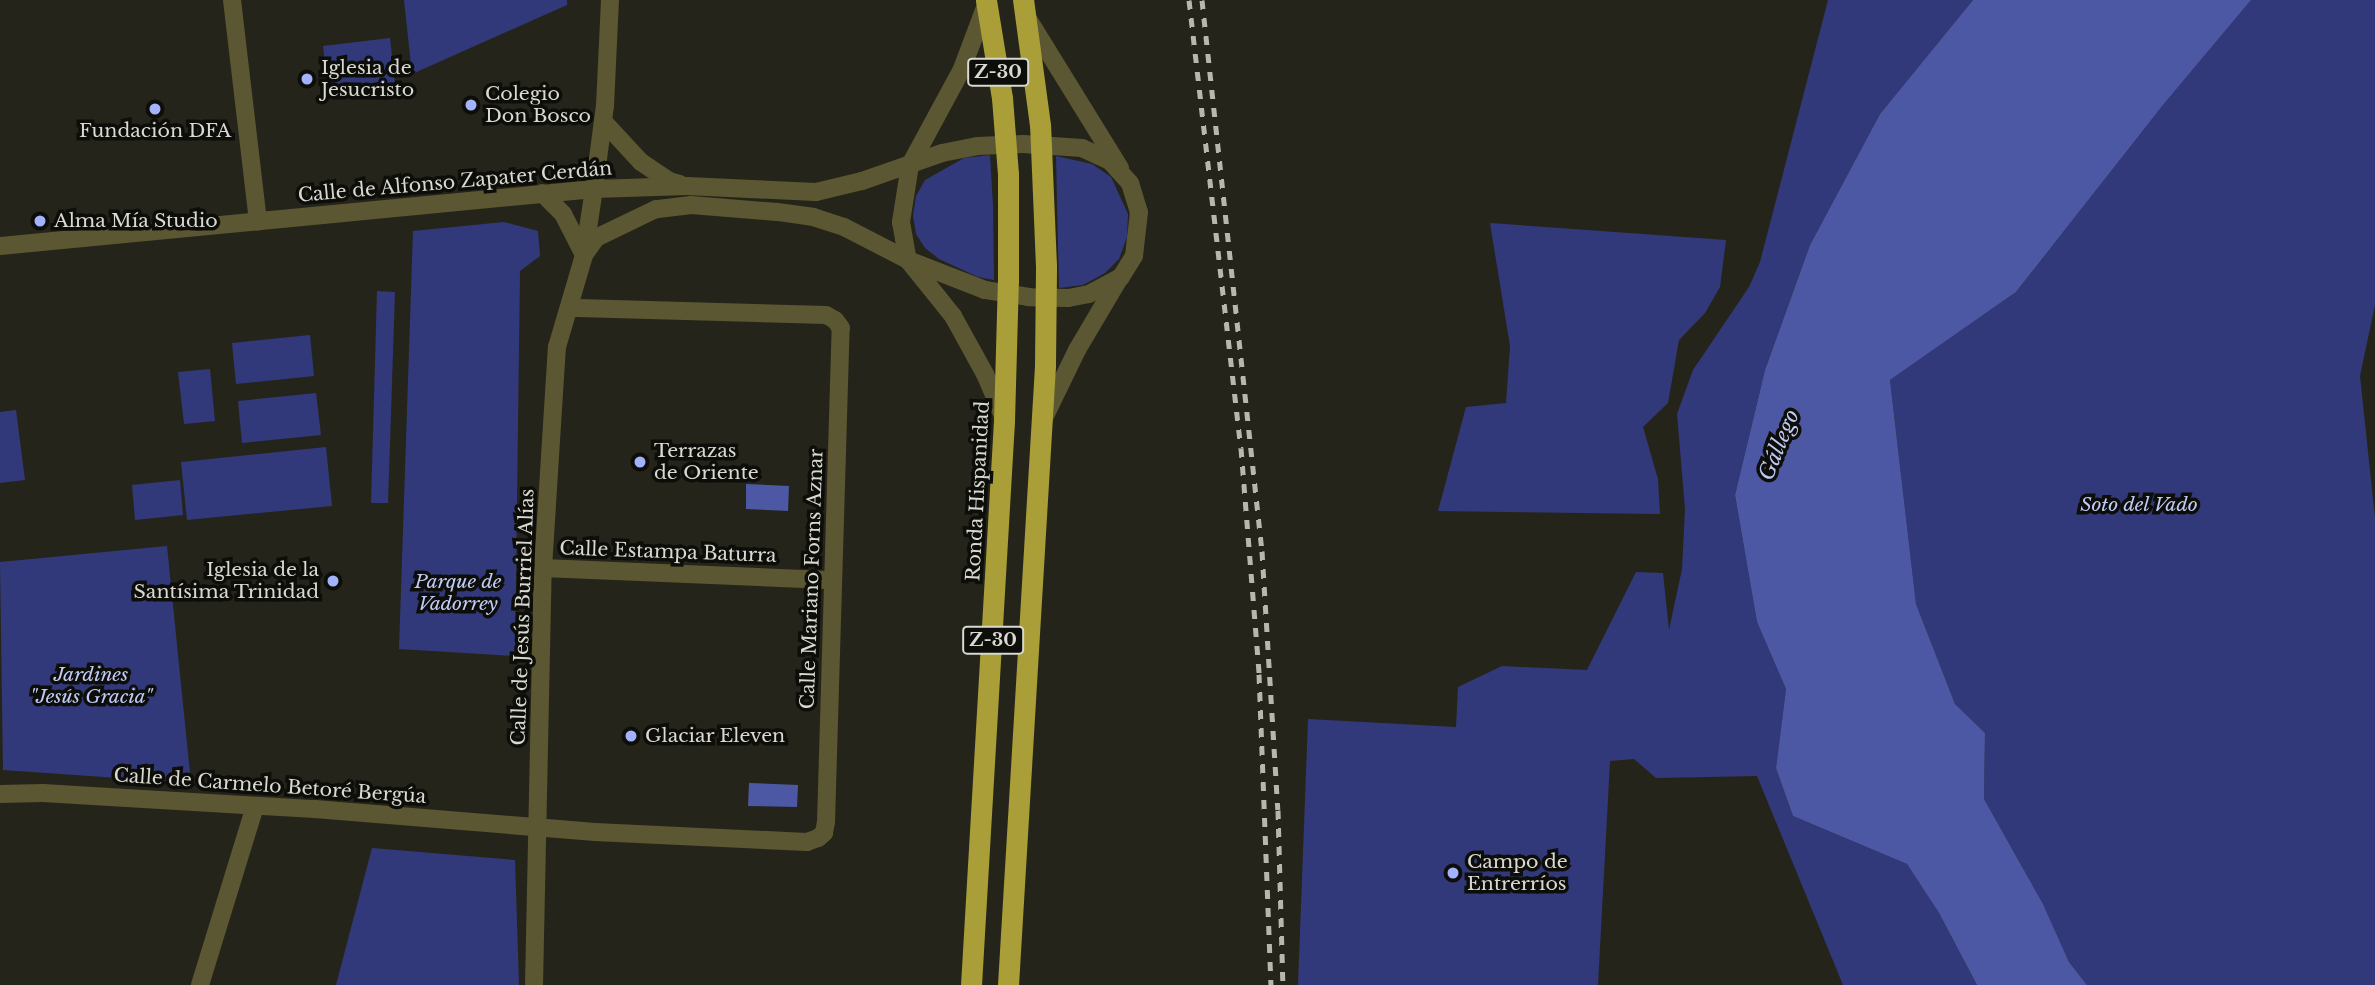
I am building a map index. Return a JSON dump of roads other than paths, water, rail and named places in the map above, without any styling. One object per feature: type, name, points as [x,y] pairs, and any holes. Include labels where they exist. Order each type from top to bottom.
[{"type":"highway","name":"Ronda Hispanidad","points":[[971,985],[1004,421],[1008,295],[1002,98],[986,2]]},
{"type":"highway","name":"Z-30","points":[[1008,985],[1041,424],[1045,299],[1041,144],[1037,91],[1025,10]]},
{"type":"street","points":[[232,0],[258,221]]},
{"type":"street","name":"Calle de Jesús Burriel Alías","points":[[534,985],[543,568],[557,347],[584,256],[603,121],[610,0]]},
{"type":"street","points":[[986,2],[962,69],[911,165],[901,208],[902,232],[908,260],[953,316],[985,374],[1004,421]]},
{"type":"street","points":[[1025,10],[1136,198],[1139,225],[1134,256],[1077,350],[1041,424]]},
{"type":"street","points":[[603,121],[640,162],[669,181],[687,186]]},
{"type":"street","name":"Calle de Alfonso Zapater Cerdán","points":[[0,246],[542,192],[687,186],[816,192],[846,186],[954,150],[1005,144],[1082,148],[1096,153],[1121,171]]},
{"type":"street","points":[[542,192],[563,215],[584,256],[596,238],[656,209],[691,205],[814,217],[844,227],[908,260],[954,279],[1008,295],[1045,299],[1089,294],[1121,277]]},
{"type":"street","name":"Calle Mariano Forns Aznar","points":[[569,308],[826,315],[841,328],[824,832]]},
{"type":"street","name":"Calle Estampa Baturra","points":[[543,568],[833,580]]},
{"type":"street","name":"Calle de Carmelo Betoré Bergúa","points":[[0,794],[43,793],[537,827],[807,842],[818,838],[824,832]]},
{"type":"street","points":[[200,985],[255,806]]},
{"type":"water","name":"Gállego","points":[[1973,0],[2251,0],[2163,105],[2016,292],[1890,380],[1916,604],[1955,704],[1985,733],[1984,799],[2043,904],[2069,962],[2087,985],[1977,985],[1939,913],[1907,864],[1793,816],[1776,768],[1786,689],[1757,622],[1735,495],[1765,370],[1810,245],[1880,114]]},
{"type":"water","points":[[746,484],[789,486],[788,511],[746,509]]},
{"type":"water","points":[[749,783],[798,785],[797,807],[748,806]]},
{"type":"railway","points":[[1189,0],[1241,448],[1259,674],[1271,985]]},
{"type":"railway","points":[[1202,0],[1262,551],[1278,810],[1283,985]]},
{"type":"place","name":"Iglesia de Jesucristo","points":[[307,79]]},
{"type":"place","name":"Colegio Don Bosco","points":[[471,105]]},
{"type":"place","name":"Fundación DFA","points":[[155,109]]},
{"type":"place","name":"Alma Mía Studio","points":[[40,221]]},
{"type":"place","name":"Terrazas de Oriente","points":[[640,462]]},
{"type":"place","name":"Iglesia de la Santísima Trinidad","points":[[333,581]]},
{"type":"place","name":"Glaciar Eleven","points":[[631,736]]},
{"type":"place","name":"Campo de Entrerríos","points":[[1453,873]]},
{"type":"park label","name":"Soto del Vado","points":[[2139,505]]},
{"type":"park label","name":"Parque de Vadorrey","points":[[458,593]]},
{"type":"park label","name":"Jardines \"Jesús Gracia\"","points":[[91,686]]}]
